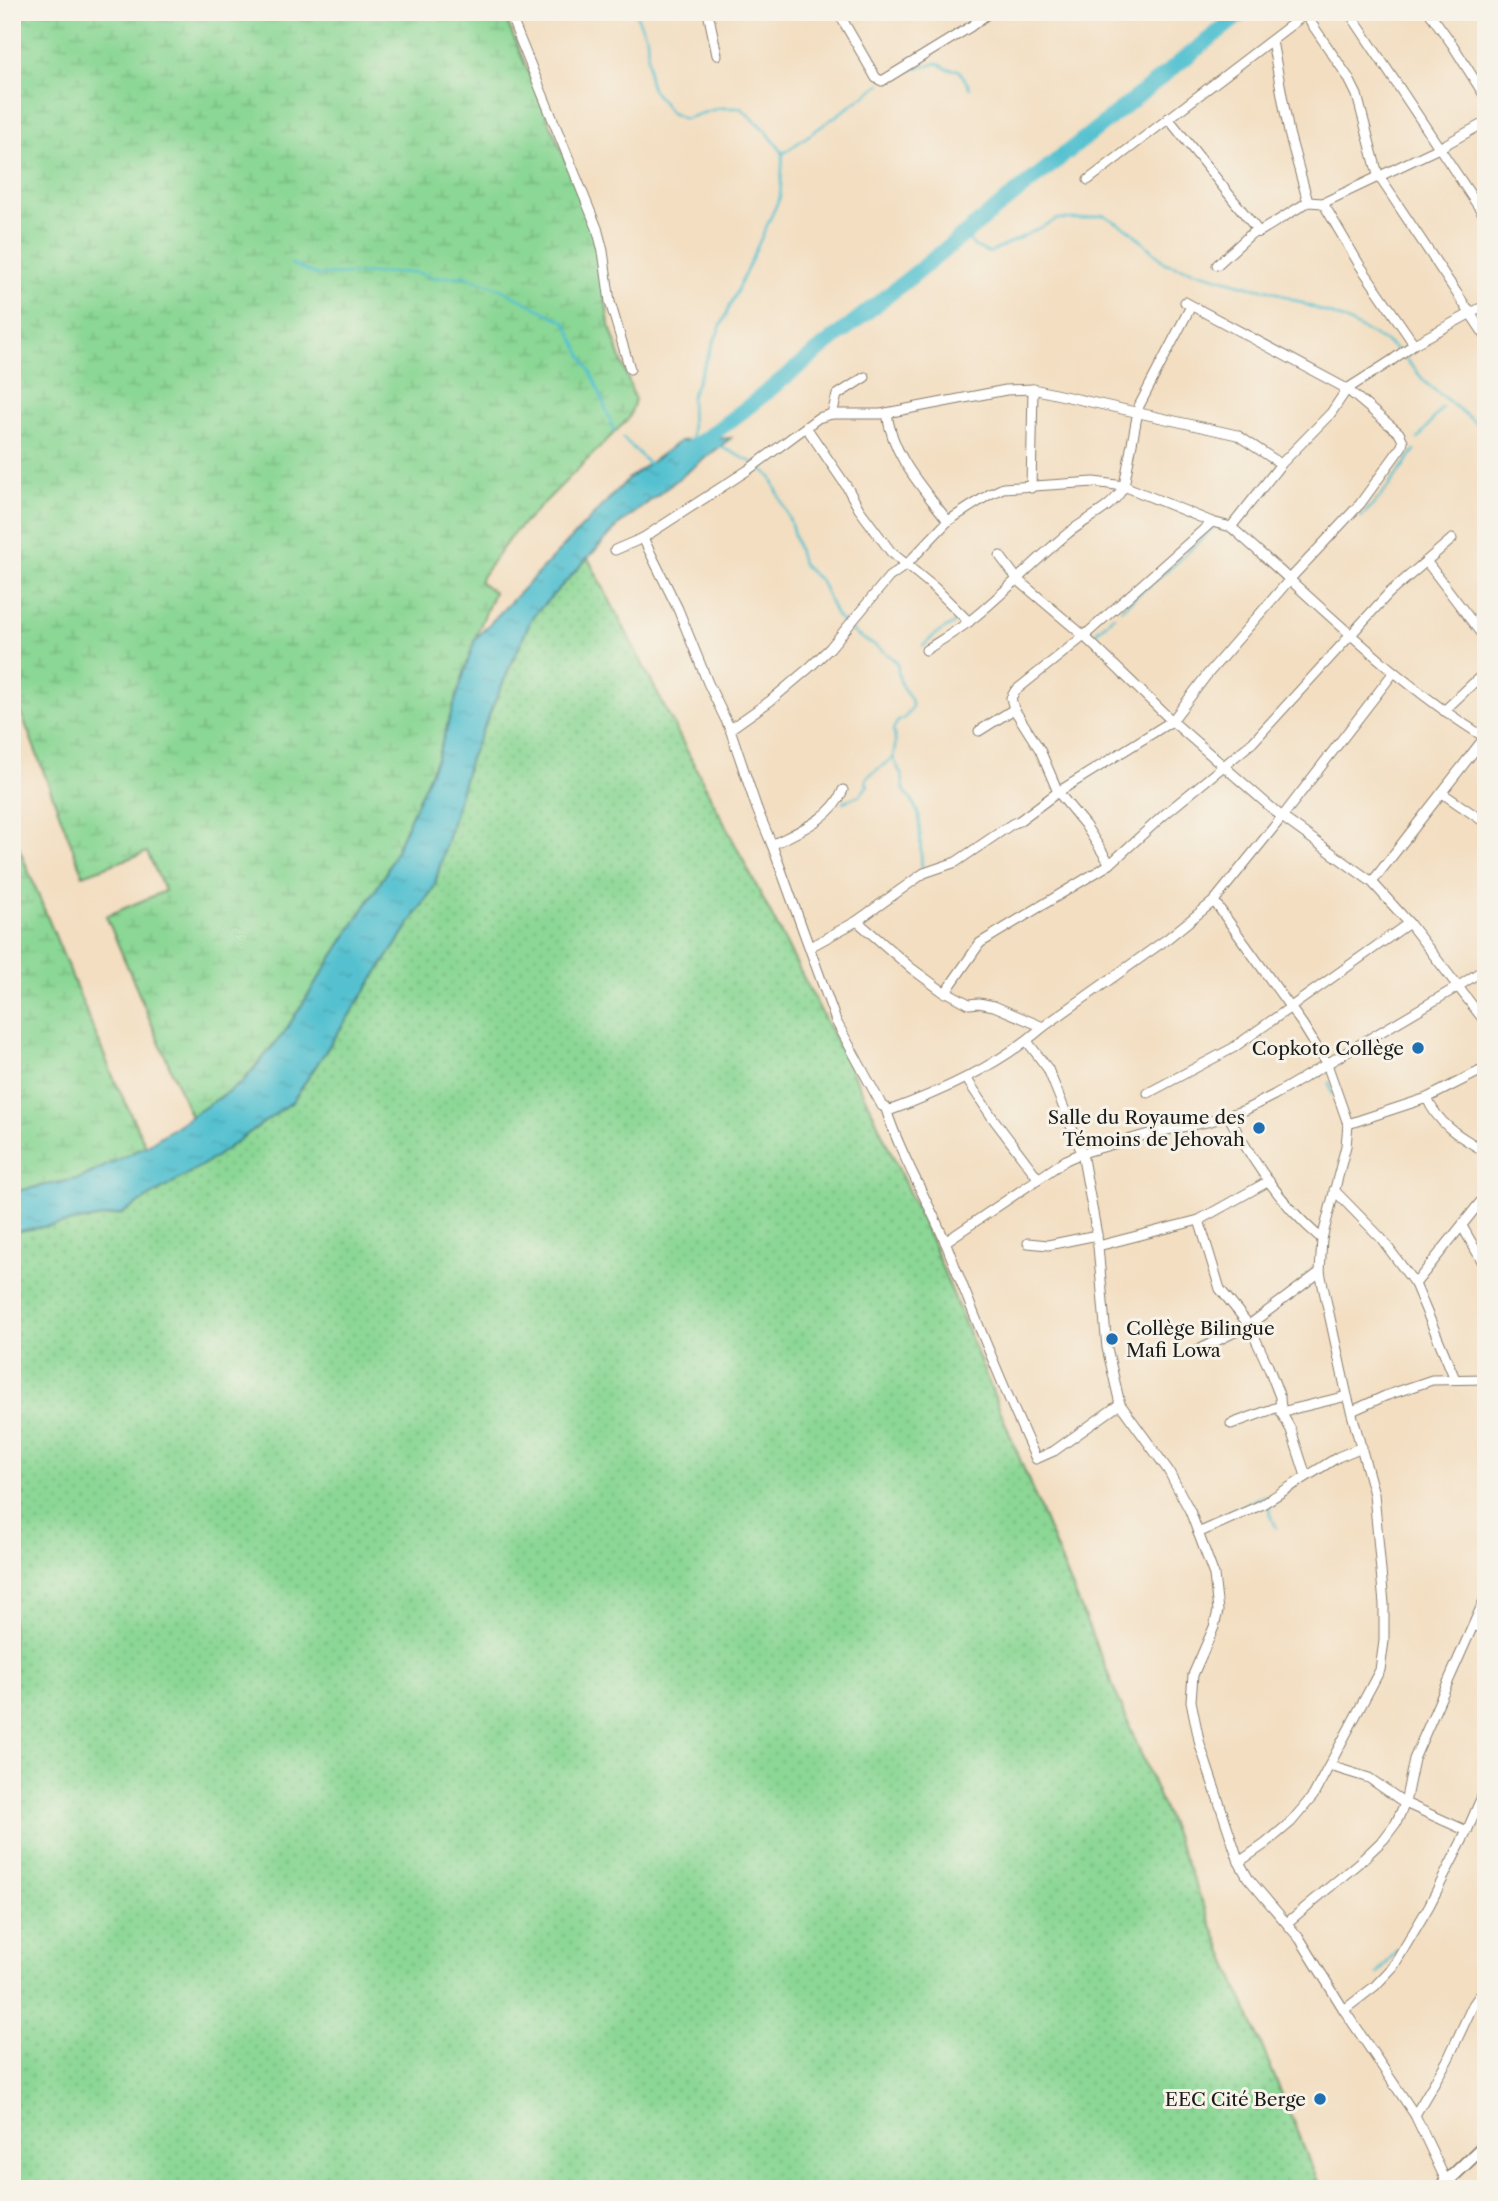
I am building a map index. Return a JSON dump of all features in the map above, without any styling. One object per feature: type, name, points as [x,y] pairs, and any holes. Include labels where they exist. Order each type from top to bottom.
[{"type":"main road","points":[[1446,2187],[1486,2144]]},
{"type":"street","points":[[509,12],[597,228],[610,302],[630,369]]},
{"type":"street","points":[[708,12],[717,55]]},
{"type":"street","points":[[838,12],[876,78],[882,81],[990,12]]},
{"type":"street","points":[[1349,12],[1486,218]]},
{"type":"street","points":[[1429,12],[1486,98]]},
{"type":"street","points":[[1088,180],[1307,13],[1357,95],[1378,175],[1486,337]]},
{"type":"street","points":[[1272,41],[1289,133],[1308,202]]},
{"type":"street","points":[[1168,118],[1259,232]]},
{"type":"street","points":[[1217,265],[1252,233],[1259,232],[1308,202],[1323,203],[1439,148],[1486,122]]},
{"type":"street","points":[[1323,203],[1359,264],[1414,344]]},
{"type":"street","points":[[810,947],[858,921],[921,875],[956,862],[1058,792],[1172,721],[1206,676],[1290,579],[1360,504],[1403,441],[1399,433],[1347,389],[1185,302],[1191,306],[1152,378],[1138,412],[1124,486],[1114,502],[1077,525],[969,622],[926,650]]},
{"type":"street","points":[[1231,527],[1281,464],[1331,413],[1347,389],[1414,344],[1486,305]]},
{"type":"street","points":[[832,414],[837,395],[865,377]]},
{"type":"street","points":[[615,550],[643,538],[748,470],[818,418],[832,414],[887,413],[1006,390],[1033,389],[1237,435],[1281,464]]},
{"type":"street","points":[[1031,488],[1033,389]]},
{"type":"street","points":[[887,413],[889,428],[902,459],[947,521]]},
{"type":"street","points":[[806,426],[848,487],[859,509],[891,552],[935,588],[969,622]]},
{"type":"street","points":[[730,729],[770,702],[830,648],[889,577],[906,565],[947,521],[990,494],[1003,488],[1094,482],[1124,486],[1212,522],[1231,527],[1394,671],[1444,711],[1485,737],[1372,882]]},
{"type":"street","points":[[1110,864],[1085,825],[1058,792],[1040,750],[1014,709],[1012,698],[1016,691],[1084,636],[1212,522]]},
{"type":"street","points":[[643,538],[730,729],[836,1021],[886,1109],[897,1143],[945,1242],[990,1357],[1036,1459],[1054,1451],[1120,1404]]},
{"type":"street","points":[[947,992],[980,943],[1110,864],[1165,814],[1253,742],[1389,593],[1452,539]]},
{"type":"street","points":[[1000,556],[1018,580],[1084,636],[1172,721],[1282,817],[1372,882],[1409,923],[1486,1023]]},
{"type":"street","points":[[1426,561],[1486,640]]},
{"type":"street","points":[[886,1109],[891,1110],[920,1100],[966,1079],[1027,1041],[1167,939],[1214,901],[1394,671]]},
{"type":"street","points":[[1444,711],[1486,671]]},
{"type":"street","points":[[979,730],[1014,709]]},
{"type":"street","points":[[772,845],[806,827],[834,807],[844,790]]},
{"type":"street","points":[[1441,793],[1486,823]]},
{"type":"street","points":[[1214,901],[1327,1064],[1348,1124],[1346,1146],[1322,1239],[1320,1272],[1347,1396],[1374,1494],[1384,1604],[1384,1641],[1380,1670],[1313,1796],[1291,1822],[1239,1862]]},
{"type":"street","points":[[858,921],[943,993],[947,992],[969,1004],[994,1006],[1043,1027]]},
{"type":"street","points":[[1147,1093],[1233,1048],[1409,923]]},
{"type":"street","points":[[945,1242],[1066,1160],[1152,1133],[1245,1110],[1274,1096],[1486,968]]},
{"type":"street","points":[[1027,1041],[1048,1069],[1082,1153],[1097,1235],[1107,1348],[1120,1404],[1168,1470],[1190,1511],[1214,1575],[1218,1611],[1193,1675],[1191,1701],[1200,1745],[1239,1862],[1248,1878],[1287,1922],[1415,2115],[1446,2187]]},
{"type":"street","points":[[1348,1124],[1427,1098],[1486,1068]]},
{"type":"street","points":[[966,1079],[998,1127],[1038,1178]]},
{"type":"street","points":[[1427,1098],[1431,1108],[1446,1125],[1486,1152]]},
{"type":"street","points":[[1228,1115],[1240,1138],[1295,1216],[1322,1239]]},
{"type":"street","points":[[1098,1246],[1199,1220],[1269,1181]]},
{"type":"street","points":[[1334,1190],[1381,1238],[1415,1284],[1455,1379]]},
{"type":"street","points":[[1415,1284],[1486,1195]]},
{"type":"street","points":[[1199,1220],[1220,1289],[1249,1325],[1268,1366],[1306,1476]]},
{"type":"street","points":[[1462,1226],[1486,1268]]},
{"type":"street","points":[[1028,1243],[1048,1245],[1097,1235]]},
{"type":"street","points":[[1192,1353],[1249,1325],[1320,1272]]},
{"type":"street","points":[[1352,1411],[1432,1380],[1486,1379]]},
{"type":"street","points":[[1231,1424],[1281,1409],[1347,1396]]},
{"type":"street","points":[[1198,1533],[1261,1505],[1338,1457],[1362,1447]]},
{"type":"street","points":[[1287,1922],[1384,1839],[1396,1824],[1405,1803],[1413,1759],[1486,1596]]},
{"type":"street","points":[[1474,1624],[1486,1632]]},
{"type":"street","points":[[1329,1766],[1369,1778],[1405,1803],[1467,1831]]},
{"type":"street","points":[[1344,2010],[1376,1986],[1393,1967],[1429,1906],[1486,1787]]},
{"type":"street","points":[[1415,2115],[1486,1986]]},
{"type":"green space","points":[[12,12],[503,12],[596,232],[609,324],[635,400],[629,418],[512,535],[479,581],[494,592],[475,639],[437,758],[385,875],[284,1033],[242,1082],[191,1117],[106,916],[165,891],[147,852],[83,875],[12,689]]},
{"type":"green space","points":[[588,558],[872,1111],[933,1245],[1321,2189],[12,2189],[12,1232],[121,1214],[214,1158],[292,1102],[434,887],[470,758],[532,617]]},
{"type":"green space","points":[[12,831],[114,1079],[146,1146],[81,1178],[12,1192]]},
{"type":"water","points":[[731,438],[619,525],[532,617],[470,758],[434,887],[292,1102],[214,1158],[121,1214],[12,1232],[12,1192],[81,1178],[146,1146],[243,1082],[284,1033],[385,875],[437,758],[475,639],[629,478],[680,441]]},
{"type":"waterway","points":[[635,12],[647,38],[649,80],[652,89],[671,113],[684,119],[719,108],[741,108],[766,131],[783,153],[780,197],[691,397],[692,442]]},
{"type":"waterway","points":[[687,450],[744,410],[1243,12]]},
{"type":"waterway","points":[[906,71],[938,63],[947,69],[959,70],[970,88]]},
{"type":"waterway","points":[[784,153],[881,84]]},
{"type":"waterway","points":[[964,233],[974,246],[989,253],[1058,219],[1104,215],[1131,231],[1165,263],[1269,290],[1343,319],[1398,351]]},
{"type":"waterway","points":[[291,264],[317,275],[414,272],[436,278],[464,276],[496,287],[565,322],[596,383],[614,431]]},
{"type":"waterway","points":[[1403,356],[1427,384],[1486,431]]},
{"type":"waterway","points":[[1418,439],[1442,408]]},
{"type":"waterway","points":[[623,438],[650,465]]},
{"type":"waterway","points":[[719,446],[756,464],[771,477],[790,521],[802,563],[821,581],[836,616],[857,635],[897,662],[898,674],[912,707],[893,730],[893,758],[902,776],[904,790],[919,816],[922,872]]},
{"type":"waterway","points":[[1361,517],[1382,495],[1415,450]]},
{"type":"waterway","points":[[1486,504],[1481,516],[1486,521]]},
{"type":"waterway","points":[[1121,609],[1213,528]]},
{"type":"waterway","points":[[1114,616],[1093,635],[1139,679]]},
{"type":"waterway","points":[[923,646],[936,634],[961,619]]},
{"type":"waterway","points":[[843,802],[860,795],[868,785],[867,777],[893,758]]},
{"type":"waterway","points":[[1329,1083],[1332,1094]]},
{"type":"waterway","points":[[1205,1524],[1263,1496],[1266,1497]]},
{"type":"waterway","points":[[1267,1504],[1276,1527]]},
{"type":"waterway","points":[[1374,1854],[1389,1841]]},
{"type":"waterway","points":[[1378,1974],[1397,1950]]},
{"type":"waterway","points":[[1480,2141],[1486,2135]]},
{"type":"place","name":"Copkoto Collège","points":[[1418,1048]]},
{"type":"place","name":"Salle du Royaume des Témoins de Jehovah","points":[[1259,1128]]},
{"type":"place","name":"Collège Bilingue Mafi Lowa","points":[[1112,1339]]},
{"type":"place","name":"EEC Cité Berge","points":[[1320,2099]]}]
